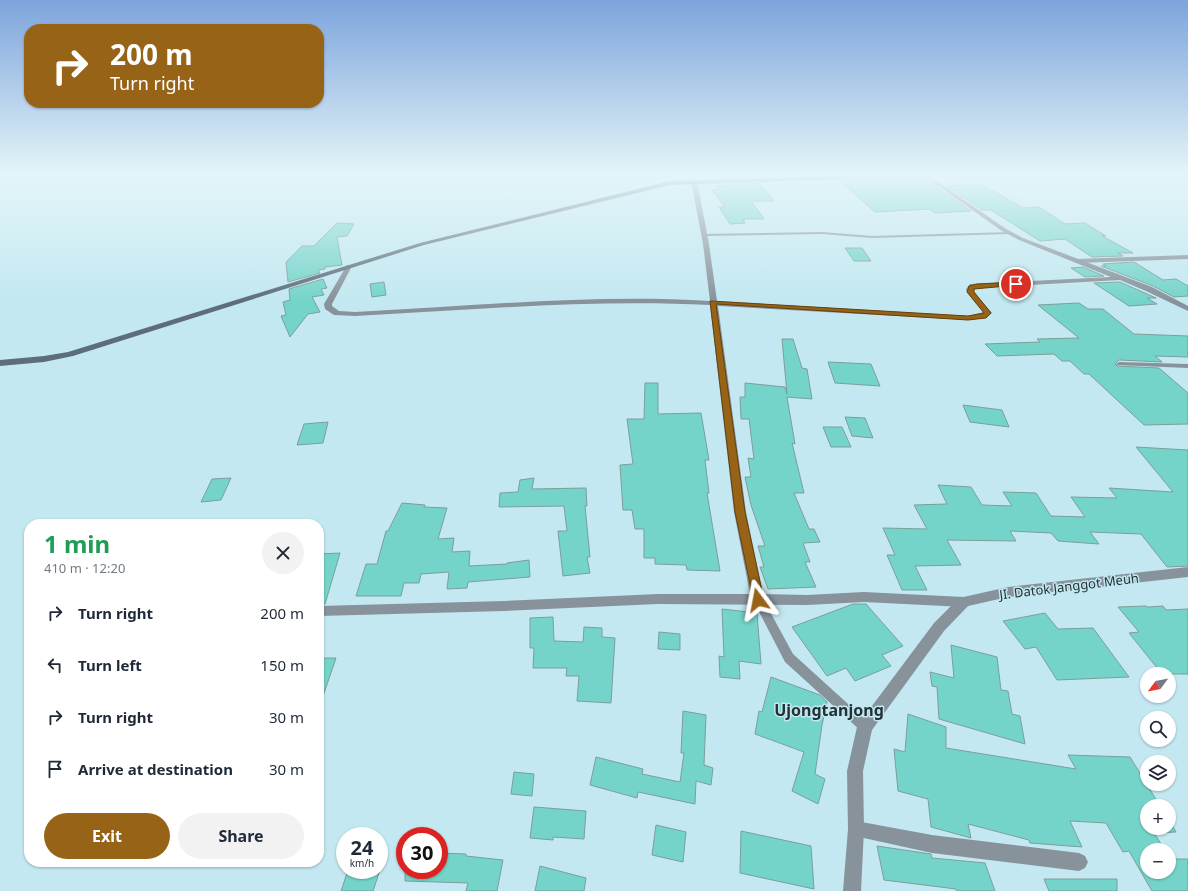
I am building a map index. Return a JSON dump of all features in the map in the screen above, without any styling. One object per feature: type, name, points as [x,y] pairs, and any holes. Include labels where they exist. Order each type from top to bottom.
[{"type":"main road","points":[[0,363],[44,359],[100,346],[349,266],[422,244],[525,218]]},
{"type":"street","points":[[700,218],[704,234],[740,512],[758,600]]},
{"type":"street","points":[[986,218],[1010,234],[1149,289],[1188,309]]},
{"type":"street","points":[[349,266],[341,284],[328,304],[328,307],[332,310],[345,314],[589,302],[712,302],[968,318],[983,316],[988,313],[971,292],[970,289],[973,286],[1122,278]]},
{"type":"street","name":"JI. Datok Janggot Meuh","points":[[324,611],[496,606],[658,599],[758,600],[864,597],[964,602],[1008,592],[1188,572]]},
{"type":"street","points":[[852,891],[856,829],[855,771],[865,727],[935,633],[964,602]]},
{"type":"street","points":[[856,829],[932,844],[1079,862]]},
{"type":"lane","points":[[704,234],[822,233],[872,237],[1010,234]]},
{"type":"lane","points":[[1077,261],[1188,257]]},
{"type":"lane","points":[[1119,364],[1188,366]]},
{"type":"lane","points":[[758,600],[789,658],[865,727]]},
{"type":"building","points":[[726,218],[763,218],[764,219],[743,219],[745,223],[730,224]]},
{"type":"building","points":[[1003,218],[1055,218],[1065,224],[1085,223],[1106,236],[1102,236],[1133,253],[1118,253],[1123,256],[1092,257],[1065,239],[1040,241]]},
{"type":"building","points":[[337,223],[354,224],[347,236],[337,237],[342,265],[325,267],[325,269],[318,270],[320,273],[288,282],[286,262],[302,246],[314,246]]},
{"type":"building","points":[[845,248],[862,248],[871,261],[854,261]]},
{"type":"building","points":[[1134,262],[1163,280],[1176,279],[1188,286],[1188,296],[1174,297],[1153,286],[1101,266],[1106,266],[1103,264]]},
{"type":"building","points":[[1083,267],[1104,276],[1085,277],[1071,268]]},
{"type":"building","points":[[323,279],[327,288],[321,289],[324,295],[312,297],[320,312],[308,314],[290,337],[281,316],[286,315],[283,302],[290,300],[289,289]]},
{"type":"building","points":[[384,282],[386,295],[372,297],[370,284]]},
{"type":"building","points":[[1120,282],[1156,298],[1147,298],[1157,304],[1129,306],[1094,283]]},
{"type":"building","points":[[1079,303],[1088,309],[1103,309],[1134,334],[1188,336],[1188,357],[1155,356],[1162,362],[1119,360],[1115,364],[1117,366],[1159,368],[1188,393],[1188,424],[1144,425],[1089,374],[1084,374],[1070,361],[1062,361],[1054,354],[997,356],[985,344],[1040,342],[1037,339],[1079,338],[1038,305]]},
{"type":"building","points":[[782,339],[793,339],[802,368],[807,369],[812,399],[787,397],[795,444],[792,443],[804,493],[794,493],[809,529],[814,529],[820,542],[803,543],[810,562],[805,562],[816,587],[768,589],[760,567],[764,567],[758,546],[765,546],[751,505],[745,477],[751,477],[748,458],[754,459],[749,419],[741,419],[740,397],[745,397],[745,383],[785,387],[787,394]]},
{"type":"building","points":[[828,362],[871,364],[880,386],[835,383]]},
{"type":"building","points":[[645,383],[658,383],[658,414],[701,413],[709,460],[705,460],[709,493],[707,493],[720,571],[687,570],[686,565],[655,564],[655,558],[644,558],[644,529],[635,529],[632,510],[623,510],[620,465],[633,464],[627,419],[644,419]]},
{"type":"building","points":[[963,405],[1002,410],[1009,427],[970,422]]},
{"type":"building","points":[[845,417],[865,418],[873,438],[852,436]]},
{"type":"building","points":[[328,422],[323,443],[297,445],[304,424]]},
{"type":"building","points":[[823,427],[842,427],[851,447],[831,447]]},
{"type":"building","points":[[1136,447],[1188,450],[1188,566],[1167,567],[1141,534],[1090,532],[1099,544],[1058,541],[1051,533],[1010,531],[1016,541],[947,540],[961,565],[915,566],[927,590],[902,590],[887,555],[895,555],[883,528],[927,529],[914,505],[947,504],[938,485],[971,487],[982,505],[1012,506],[1003,492],[1036,493],[1051,516],[1085,517],[1071,497],[1117,498],[1109,488],[1173,492]]},
{"type":"building","points":[[231,478],[221,500],[201,502],[212,479]]},
{"type":"building","points":[[534,478],[532,489],[586,488],[587,506],[585,506],[590,557],[587,557],[590,573],[563,576],[558,531],[567,531],[564,506],[499,507],[500,493],[518,492],[520,480]]},
{"type":"building","points":[[402,503],[425,505],[424,507],[447,508],[438,539],[454,538],[452,552],[470,551],[469,566],[507,564],[529,560],[530,577],[468,582],[467,588],[447,589],[449,572],[421,574],[419,583],[404,583],[401,596],[356,596],[366,564],[377,564],[386,531],[388,531]]},
{"type":"building","points":[[340,553],[325,604],[324,604],[324,554]]},
{"type":"building","points":[[853,604],[866,604],[903,646],[882,655],[891,666],[855,681],[846,668],[827,676],[792,627]]},
{"type":"building","points":[[1163,606],[1166,610],[1188,609],[1188,674],[1176,674],[1176,667],[1156,667],[1129,633],[1139,632],[1118,607]]},
{"type":"building","points":[[722,609],[757,613],[761,664],[739,661],[740,679],[720,677],[719,656],[724,657]]},
{"type":"building","points":[[1045,613],[1058,629],[1093,628],[1129,677],[1057,680],[1036,647],[1025,649],[1003,621]]},
{"type":"building","points":[[553,617],[554,641],[583,642],[584,627],[602,628],[602,637],[615,638],[611,703],[577,701],[579,676],[566,676],[567,668],[533,668],[534,648],[530,648],[530,618]]},
{"type":"building","points":[[659,632],[680,634],[680,650],[658,649]]},
{"type":"building","points":[[951,645],[997,657],[1001,690],[1008,691],[1012,714],[1020,716],[1025,744],[939,719],[937,687],[932,686],[930,672],[954,678]]},
{"type":"building","points":[[324,658],[336,658],[324,693]]},
{"type":"building","points":[[771,677],[820,695],[827,702],[815,774],[825,779],[818,804],[792,791],[804,752],[755,734],[759,711],[762,712]]},
{"type":"building","points":[[683,711],[706,715],[704,765],[713,768],[711,785],[696,781],[695,804],[638,792],[637,798],[590,785],[596,757],[643,769],[642,774],[680,782],[684,753],[681,753]]},
{"type":"building","points":[[908,714],[946,727],[946,748],[1076,769],[1068,755],[1130,757],[1140,773],[1140,791],[1151,791],[1156,799],[1140,799],[1140,835],[1155,835],[1160,843],[1140,843],[1140,870],[1129,851],[1123,852],[1106,823],[1070,821],[1082,847],[1030,843],[1029,840],[968,824],[971,838],[931,827],[928,799],[898,791],[894,749],[905,752]]},
{"type":"building","points":[[514,772],[534,774],[532,796],[511,794]]},
{"type":"building","points":[[534,807],[586,811],[584,839],[553,837],[553,840],[530,838]]},
{"type":"building","points":[[656,825],[686,832],[683,862],[652,855]]},
{"type":"building","points":[[741,831],[811,846],[814,889],[740,873]]},
{"type":"building","points":[[877,846],[931,854],[932,858],[985,863],[995,891],[957,891],[956,889],[884,880]]},
{"type":"building","points":[[448,853],[466,854],[466,856],[503,860],[497,891],[466,891],[468,883],[405,881],[405,879],[448,879]]},
{"type":"building","points":[[1176,859],[1188,859],[1188,891],[1152,891],[1145,879],[1176,879]]},
{"type":"building","points":[[540,866],[586,878],[584,891],[535,891]]},
{"type":"building","points":[[345,879],[377,879],[373,891],[341,891]]},
{"type":"building","points":[[1044,879],[1117,879],[1117,891],[1049,891]]},
{"type":"district","name":"Ujongtanjong","points":[[829,710]]},
{"type":"route","points":[[758,600],[740,512],[712,302],[852,312],[968,318],[983,316],[987,315],[988,313],[974,298],[970,289],[973,286],[1016,284]]}]
